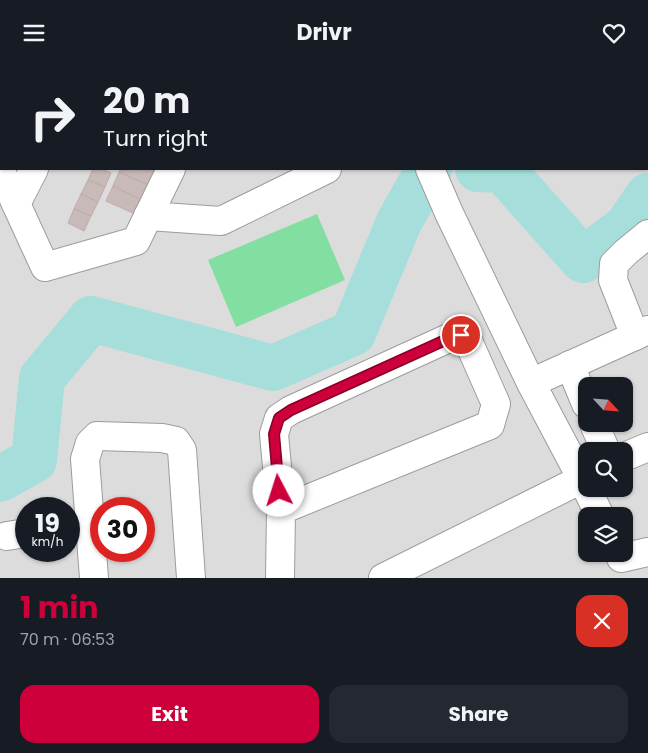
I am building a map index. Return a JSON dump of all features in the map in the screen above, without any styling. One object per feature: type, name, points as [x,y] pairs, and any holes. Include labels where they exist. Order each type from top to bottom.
[{"type":"street","points":[[0,170],[45,267],[136,241],[171,170]]},
{"type":"street","points":[[16,204],[33,170]]},
{"type":"street","points":[[148,216],[221,221],[325,170]]},
{"type":"street","points":[[430,170],[449,213],[531,383],[578,470]]},
{"type":"street","points":[[531,383],[642,333],[613,280],[614,264],[626,251],[648,234]]},
{"type":"street","points":[[280,510],[490,425],[496,405],[468,343],[461,335],[452,337],[309,402],[279,418],[274,434],[280,510],[280,578]]},
{"type":"street","points":[[570,365],[578,384]]},
{"type":"street","points":[[94,578],[80,526],[85,459],[90,443],[97,436],[162,438],[176,441],[182,450],[191,578]]},
{"type":"street","points":[[633,453],[648,447]]},
{"type":"street","points":[[383,578],[578,486]]},
{"type":"street","points":[[623,563],[648,552]]},
{"type":"shaded area","points":[[0,170],[648,170],[648,578],[0,578]]},
{"type":"green space","points":[[317,214],[345,280],[236,327],[208,260]]},
{"type":"building","points":[[93,170],[104,170],[111,173],[105,187],[88,180]]},
{"type":"building","points":[[120,170],[155,171],[148,185],[119,172]]},
{"type":"building","points":[[119,172],[148,185],[141,200],[113,186]]},
{"type":"building","points":[[88,180],[105,187],[98,202],[81,194]]},
{"type":"building","points":[[113,186],[141,200],[135,214],[106,201]]},
{"type":"building","points":[[81,194],[98,202],[91,216],[74,209]]},
{"type":"building","points":[[74,209],[91,216],[84,231],[68,223]]},
{"type":"waterway","points":[[0,479],[34,460],[42,378],[91,319],[273,368],[353,333],[399,222],[428,170]]},
{"type":"waterway","points":[[503,170],[583,260],[627,227],[648,196]]},
{"type":"route","points":[[279,491],[274,434],[279,418],[291,410],[452,337],[461,335]]}]
